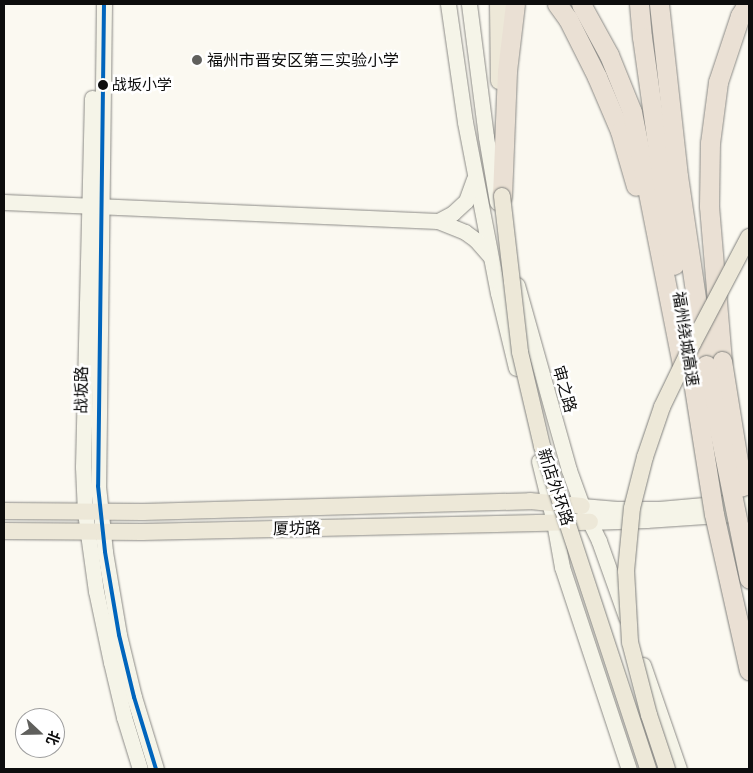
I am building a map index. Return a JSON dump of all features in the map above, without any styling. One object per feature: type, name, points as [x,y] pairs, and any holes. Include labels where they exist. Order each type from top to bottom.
[{"type":"highway","points":[[502,196],[507,71],[515,4]]},
{"type":"highway","points":[[557,4],[568,20],[597,78],[620,131],[665,286],[700,366],[749,532]]},
{"type":"highway","points":[[580,4],[609,55],[632,112],[665,286]]},
{"type":"highway","name":"福州绕城高速","points":[[639,4],[642,38],[700,366],[749,579]]},
{"type":"highway","name":"福州绕城高速","points":[[659,4],[700,366],[714,514],[749,670]]},
{"type":"highway","points":[[700,366],[709,206],[710,143],[718,82],[740,16],[746,4]]},
{"type":"main road","name":"战坂路","points":[[93,4],[98,468],[93,512],[96,591],[124,717],[140,769]]},
{"type":"main road","name":"战坂路","points":[[95,206],[104,4]]},
{"type":"main road","points":[[448,4],[475,174],[492,258],[533,442],[550,504],[562,567],[629,769]]},
{"type":"main road","name":"审之路","points":[[469,4],[486,137],[501,224],[569,470],[582,506],[599,541],[680,769]]},
{"type":"main road","name":"新店外环路","points":[[498,4],[502,196],[520,352],[542,446],[648,769]]},
{"type":"main road","points":[[438,221],[453,213],[466,202],[475,174]]},
{"type":"main road","points":[[4,202],[438,221],[465,232],[476,240],[492,258]]},
{"type":"main road","points":[[667,769],[649,714],[630,642],[626,571],[632,508],[645,457],[662,407],[693,342],[749,237]]},
{"type":"main road","name":"厦坊路","points":[[4,511],[93,512],[530,501],[582,506]]},
{"type":"main road","points":[[582,506],[617,509],[659,509],[749,501]]},
{"type":"main road","points":[[590,522],[749,513]]},
{"type":"main road","name":"厦坊路","points":[[4,531],[95,532],[590,522]]},
{"type":"main road","name":"战坂路","points":[[95,532],[135,702],[156,769]]},
{"type":"transit line","points":[[104,4],[98,486],[105,552],[119,635],[134,697],[156,769]]},
{"type":"place","name":"福州市晋安区第三实验小学","points":[[197,60]]},
{"type":"place","name":"战坂小学","points":[[103,85]]}]
